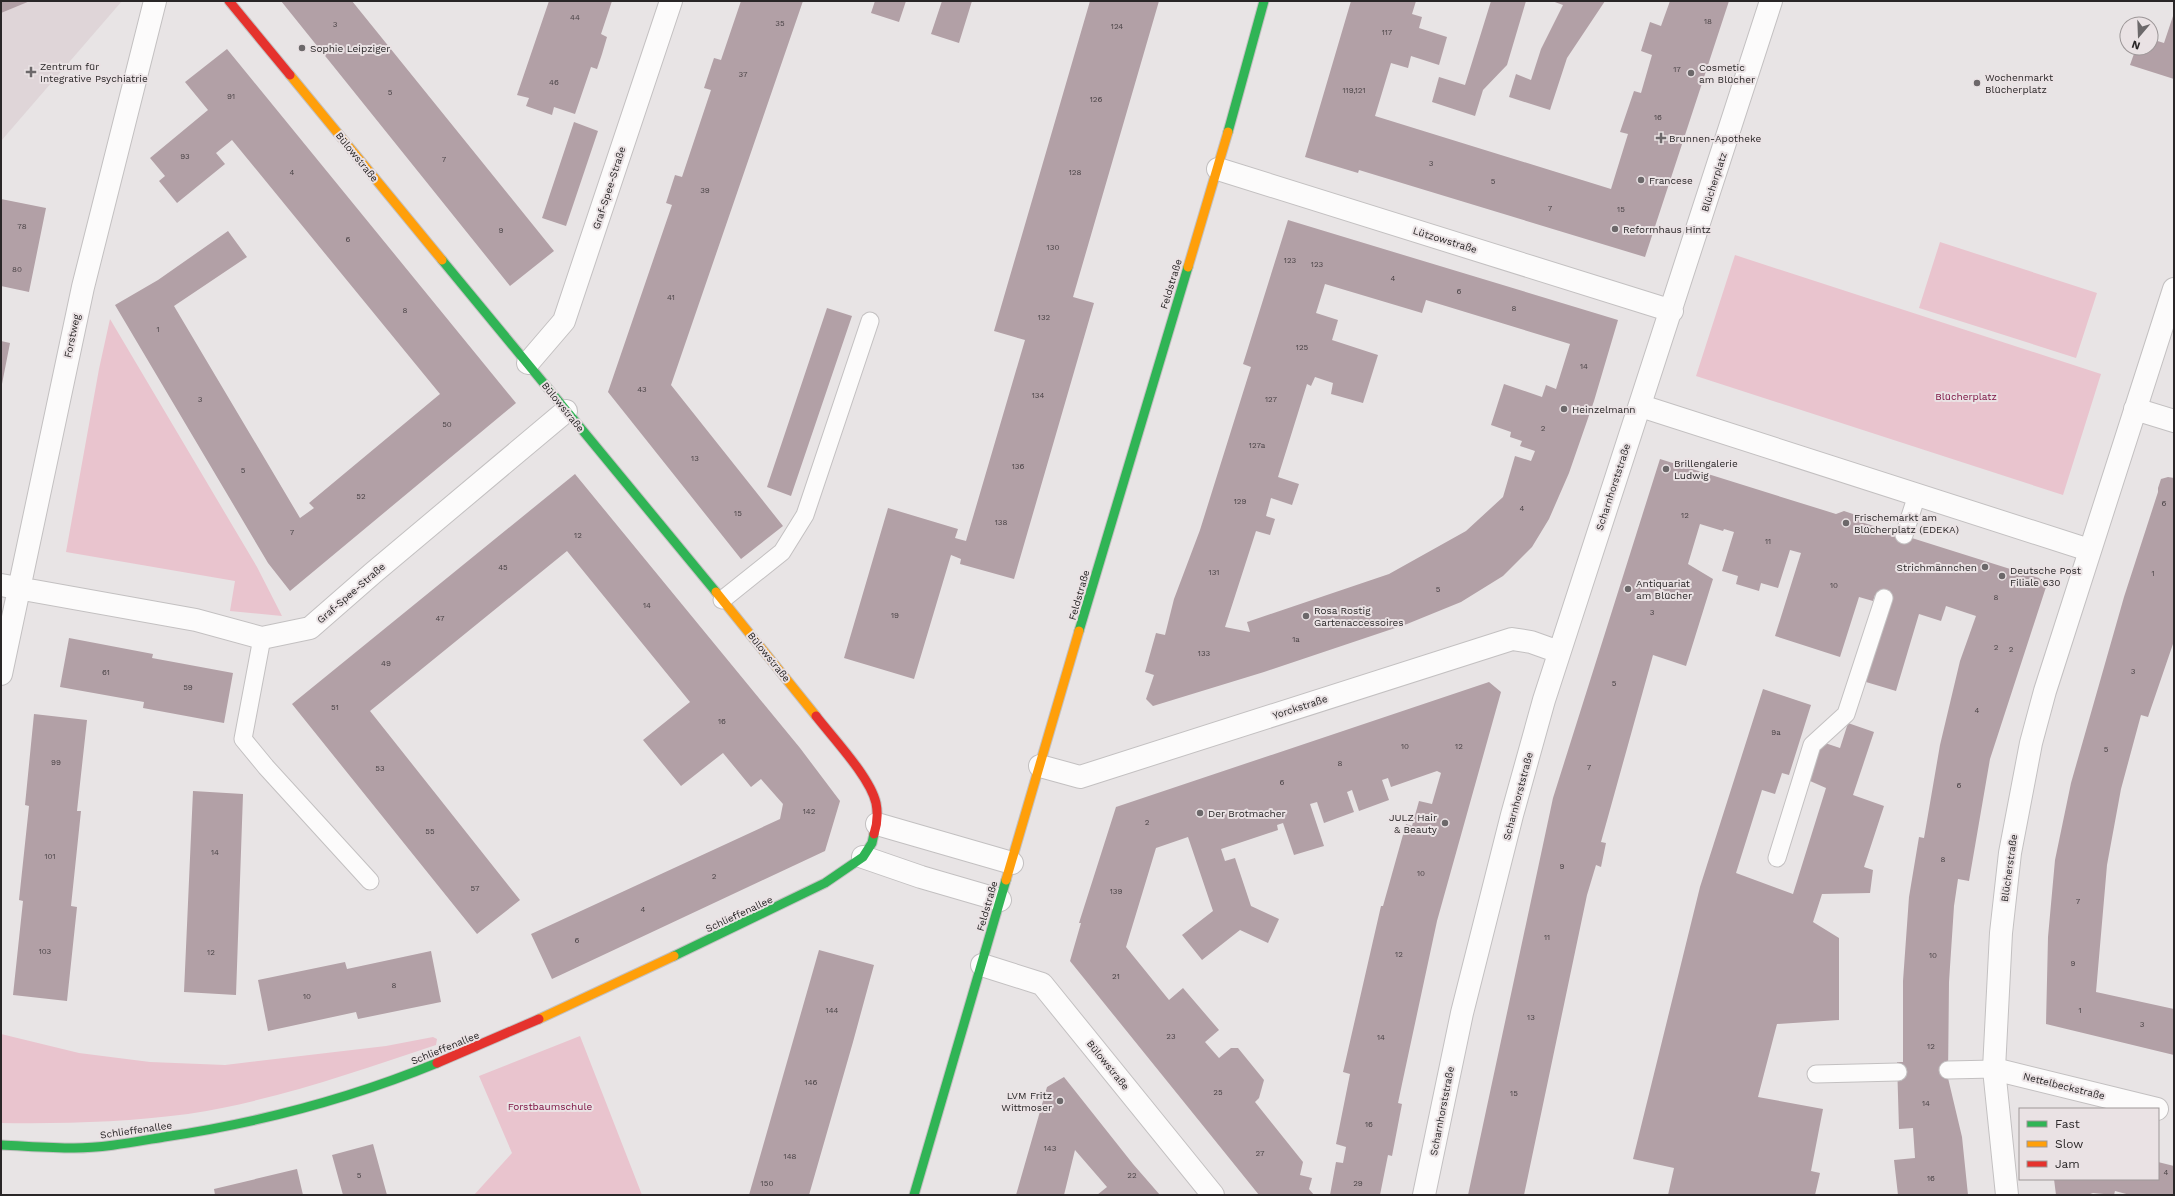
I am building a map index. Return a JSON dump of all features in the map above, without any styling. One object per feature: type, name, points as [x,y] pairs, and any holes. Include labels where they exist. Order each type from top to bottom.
[{"type":"street","name":"Forstweg","points":[[1,674],[10,587],[155,1]]},
{"type":"street","name":"Bülowstraße","points":[[229,1],[781,670],[863,777],[876,803],[877,824],[872,844],[862,857]]},
{"type":"street","name":"Graf-Spee-Straße","points":[[528,364],[564,321],[671,1]]},
{"type":"street","name":"Feldstraße","points":[[914,1195],[1137,434],[1218,169],[1264,1]]},
{"type":"street","name":"Blücherplatz","points":[[1640,406],[1672,311],[1771,1]]},
{"type":"street","name":"Lützowstraße","points":[[1218,169],[1672,311]]},
{"type":"street","points":[[1640,406],[2089,550],[2174,289]]},
{"type":"street","name":"Scharnhorststraße","points":[[1424,1195],[1462,1013],[1512,815],[1559,652],[1640,406]]},
{"type":"street","points":[[2135,409],[2174,421]]},
{"type":"street","name":"Graf-Spee-Straße","points":[[10,587],[196,620],[262,638],[310,628],[373,573],[566,411]]},
{"type":"street","name":"Blücherstraße","points":[[2007,1195],[1994,1069],[2001,933],[2010,852],[2031,743],[2089,550]]},
{"type":"street","name":"Yorckstraße","points":[[1040,766],[1080,777],[1512,639],[1530,642],[1559,652]]},
{"type":"street","points":[[877,824],[1012,863]]},
{"type":"street","points":[[862,857],[922,877],[1000,900]]},
{"type":"street","name":"Schlieffenallee","points":[[1,1145],[74,1148],[101,1146],[218,1129],[313,1107],[405,1076],[500,1037],[774,909],[825,883],[862,857]]},
{"type":"street","name":"Bülowstraße","points":[[982,965],[1042,984],[1213,1195]]},
{"type":"street","name":"Nettelbeckstraße","points":[[1994,1069],[2154,1108]]},
{"type":"street","name":"Nettelbeckstraße","points":[[2159,1109],[2174,1113]]},
{"type":"lane","points":[[722,600],[782,552],[805,515],[870,321]]},
{"type":"lane","points":[[1904,536],[1916,495]]},
{"type":"lane","points":[[1777,858],[1812,745],[1846,714],[1884,598]]},
{"type":"lane","points":[[262,638],[243,739],[266,767],[370,881]]},
{"type":"lane","points":[[1948,1070],[1994,1069]]},
{"type":"lane","points":[[1816,1074],[1898,1072]]},
{"type":"shaded area","name":"Zentrum für Integrative Psychiatrie","points":[[1,1],[122,1],[1,141]]},
{"type":"green space","points":[[1940,242],[2097,293],[2076,358],[1919,308]]},
{"type":"green space","name":"Blücherplatz","points":[[1735,255],[2101,374],[2063,495],[1696,376]]},
{"type":"green space","points":[[110,319],[257,567],[282,616],[230,611],[235,581],[66,552],[99,369]]},
{"type":"green space","points":[[1,1034],[79,1053],[150,1062],[225,1065],[386,1046],[433,1037],[437,1039],[436,1045],[314,1085],[251,1102],[220,1108],[165,1117],[118,1121],[1,1123]]},
{"type":"green space","name":"Forstbaumschule","points":[[580,1036],[642,1195],[474,1195],[512,1153],[479,1076]]},
{"type":"building","points":[[1,1],[30,1],[1,13]]},
{"type":"building","points":[[281,1],[352,1],[554,251],[510,286]]},
{"type":"building","points":[[549,1],[612,1],[601,34],[607,37],[602,54],[597,69],[591,67],[575,114],[554,107],[552,115],[526,106],[529,98],[517,95]]},
{"type":"building","points":[[741,1],[803,1],[671,385],[783,526],[741,559],[608,392],[672,205],[666,203],[675,175],[682,177],[711,90],[704,88],[714,58],[721,60]]},
{"type":"building","points":[[875,1],[906,1],[899,22],[871,13]]},
{"type":"building","points":[[942,1],[972,1],[959,43],[931,34]]},
{"type":"building","points":[[1090,1],[1159,1],[1073,297],[1094,303],[1014,579],[960,564],[961,559],[951,555],[914,679],[844,658],[888,508],[958,529],[955,538],[966,541],[1025,340],[994,331]]},
{"type":"building","points":[[1351,1],[1416,1],[1412,14],[1422,17],[1419,28],[1447,37],[1439,65],[1411,56],[1408,68],[1391,63],[1375,116],[1611,189],[1628,134],[1620,132],[1634,91],[1641,93],[1652,55],[1641,51],[1650,22],[1661,26],[1670,1],[1729,1],[1645,257],[1359,170],[1358,173],[1305,157]]},
{"type":"building","points":[[1491,1],[1526,1],[1507,65],[1483,90],[1475,116],[1432,102],[1439,77],[1465,85]]},
{"type":"building","points":[[1552,1],[1605,1],[1567,58],[1550,110],[1509,97],[1516,74],[1531,80],[1541,49],[1563,5]]},
{"type":"building","points":[[2174,13],[2174,79],[2130,65],[2133,56],[2159,56],[2159,41],[2164,43]]},
{"type":"building","points":[[227,49],[516,403],[290,591],[268,563],[115,305],[158,280],[228,231],[247,257],[174,306],[300,518],[314,508],[309,503],[440,394],[232,140],[216,153],[225,164],[177,203],[159,181],[165,176],[150,158],[208,110],[185,82]]},
{"type":"building","points":[[574,122],[598,131],[566,226],[542,218]]},
{"type":"building","points":[[1,199],[46,208],[29,292],[1,286]]},
{"type":"building","points":[[1288,220],[1618,320],[1594,401],[1569,473],[1549,519],[1532,547],[1503,576],[1461,602],[1407,624],[1264,672],[1153,706],[1146,699],[1154,675],[1145,672],[1156,633],[1165,635],[1174,599],[1200,530],[1251,367],[1243,364]],"holes":[[[1325,284],[1422,313],[1426,300],[1570,344],[1556,389],[1546,385],[1542,397],[1504,384],[1491,425],[1511,432],[1510,437],[1522,441],[1520,446],[1535,451],[1531,461],[1515,456],[1503,497],[1466,531],[1389,574],[1247,622],[1250,632],[1225,627],[1256,531],[1270,535],[1275,519],[1266,516],[1271,498],[1292,505],[1299,484],[1278,477],[1307,384],[1311,386],[1315,377],[1333,383],[1331,394],[1363,403],[1378,355],[1332,340],[1338,320],[1316,313]]]},
{"type":"building","points":[[827,308],[852,316],[791,496],[767,487]]},
{"type":"building","points":[[1,341],[10,343],[2,384],[1,383]]},
{"type":"building","points":[[1660,459],[1836,514],[1844,511],[1856,515],[1861,522],[2039,578],[2046,587],[1990,759],[1969,881],[1958,879],[1954,906],[1949,982],[1948,1078],[1962,1137],[1968,1195],[1898,1195],[1894,1160],[1915,1158],[1913,1128],[1899,1129],[1897,1062],[1903,1062],[1903,981],[1909,897],[1919,837],[1924,838],[1940,745],[1960,661],[1976,616],[1946,606],[1941,621],[1919,614],[1896,691],[1866,682],[1891,600],[1875,595],[1873,601],[1859,597],[1840,657],[1775,636],[1801,553],[1790,550],[1778,588],[1761,583],[1759,591],[1736,584],[1738,576],[1722,571],[1734,532],[1724,529],[1723,531],[1700,524],[1688,564],[1713,579],[1686,666],[1653,655],[1601,842],[1606,843],[1601,867],[1596,865],[1587,895],[1524,1195],[1468,1195],[1553,798]]},
{"type":"building","points":[[575,474],[800,748],[840,801],[825,851],[552,979],[531,934],[780,819],[783,804],[761,779],[751,787],[723,753],[681,786],[643,740],[690,702],[567,551],[370,711],[520,900],[477,934],[292,704]]},
{"type":"building","points":[[2168,477],[2174,478],[2174,641],[2148,717],[2141,715],[2121,789],[2107,865],[2096,992],[2174,1009],[2174,1055],[2046,1024],[2048,937],[2055,860],[2071,783],[2124,597],[2158,488],[2161,479]]},
{"type":"building","points":[[69,638],[153,654],[152,658],[233,673],[224,723],[143,708],[144,702],[60,687]]},
{"type":"building","points":[[1489,682],[1501,692],[1437,921],[1398,1103],[1402,1104],[1392,1156],[1388,1155],[1380,1195],[1330,1195],[1336,1162],[1343,1163],[1346,1147],[1336,1144],[1350,1074],[1343,1072],[1381,906],[1383,906],[1406,824],[1412,826],[1419,801],[1432,804],[1441,773],[1437,771],[1391,787],[1388,778],[1382,780],[1389,800],[1359,811],[1352,790],[1347,792],[1354,812],[1324,823],[1317,802],[1310,804],[1324,846],[1294,855],[1283,823],[1277,825],[1278,830],[1221,849],[1225,861],[1235,858],[1251,906],[1279,919],[1268,943],[1240,930],[1202,960],[1182,935],[1213,911],[1188,837],[1156,848],[1126,947],[1169,1000],[1183,988],[1219,1030],[1205,1042],[1219,1058],[1231,1048],[1238,1048],[1264,1080],[1259,1098],[1255,1102],[1303,1162],[1300,1175],[1312,1178],[1309,1189],[1314,1195],[1259,1195],[1070,961],[1081,923],[1079,923],[1116,807]]},
{"type":"building","points":[[1763,689],[1811,705],[1789,775],[1782,773],[1775,794],[1762,790],[1736,873],[1793,894],[1826,788],[1810,781],[1822,742],[1840,748],[1848,723],[1874,732],[1853,795],[1884,806],[1864,867],[1873,870],[1870,893],[1822,894],[1813,922],[1839,938],[1839,1020],[1777,1024],[1758,1097],[1823,1109],[1811,1171],[1820,1173],[1815,1195],[1668,1195],[1674,1168],[1633,1159],[1700,887]]},
{"type":"building","points":[[34,714],[87,720],[77,811],[81,811],[71,906],[77,907],[67,1001],[13,995],[23,901],[19,900],[29,806],[25,805]]},
{"type":"building","points":[[193,791],[243,794],[236,995],[184,992]]},
{"type":"building","points":[[819,950],[874,965],[853,1042],[809,1195],[749,1195]]},
{"type":"building","points":[[431,951],[441,1002],[358,1019],[356,1012],[268,1031],[258,980],[345,962],[347,969]]},
{"type":"building","points":[[1064,1077],[1133,1164],[1160,1195],[1097,1195],[1107,1187],[1075,1150],[1064,1195],[1016,1195],[1047,1087]]},
{"type":"building","points":[[373,1144],[387,1195],[343,1195],[332,1155]]},
{"type":"building","points":[[2159,1162],[2174,1166],[2174,1195],[2130,1195],[2115,1191],[2114,1195],[2093,1193],[2087,1195],[2056,1195],[2054,1180],[2159,1180]]},
{"type":"building","points":[[297,1169],[303,1195],[215,1195],[214,1189]]},
{"type":"traffic: fast","points":[[1228,132],[1264,1]]},
{"type":"traffic: fast","points":[[442,260],[716,592]]},
{"type":"traffic: fast","points":[[1079,631],[1188,267]]},
{"type":"traffic: fast","points":[[674,956],[825,883],[863,857],[872,843],[874,834]]},
{"type":"traffic: fast","points":[[914,1195],[1006,880]]},
{"type":"traffic: fast","points":[[1,1145],[85,1148],[130,1143],[234,1125],[337,1099],[437,1063]]},
{"type":"traffic: slow","points":[[290,75],[442,260]]},
{"type":"traffic: slow","points":[[1188,267],[1228,132]]},
{"type":"traffic: slow","points":[[716,592],[816,716]]},
{"type":"traffic: slow","points":[[1006,880],[1079,631]]},
{"type":"traffic: slow","points":[[539,1019],[674,956]]},
{"type":"traffic: jam","points":[[229,1],[290,75]]},
{"type":"traffic: jam","points":[[816,716],[859,770],[872,793],[877,811],[874,834]]},
{"type":"traffic: jam","points":[[437,1063],[539,1019]]},
{"type":"place","name":"Sophie Leipziger","points":[[302,48]]},
{"type":"place","name":"Zentrum für Integrative Psychiatrie","points":[[31,72]]},
{"type":"place","name":"Cosmetic am Blücher","points":[[1691,73]]},
{"type":"place","name":"Wochenmarkt Blücherplatz","points":[[1977,83]]},
{"type":"place","name":"Brunnen-Apotheke","points":[[1661,138]]},
{"type":"place","name":"Francese","points":[[1641,180]]},
{"type":"place","name":"Reformhaus Hintz","points":[[1615,229]]},
{"type":"place","name":"Heinzelmann","points":[[1564,409]]},
{"type":"place","name":"Brillengalerie Ludwig","points":[[1666,469]]},
{"type":"place","name":"Frischemarkt am Blücherplatz (EDEKA)","points":[[1846,523]]},
{"type":"place","name":"Strichmännchen","points":[[1985,567]]},
{"type":"place","name":"Deutsche Post Filiale 630","points":[[2002,576]]},
{"type":"place","name":"Antiquariat am Blücher","points":[[1628,589]]},
{"type":"place","name":"Rosa Rostig Gartenaccessoires","points":[[1306,616]]},
{"type":"place","name":"Der Brotmacher","points":[[1200,813]]},
{"type":"place","name":"JULZ Hair & Beauty","points":[[1445,823]]},
{"type":"place","name":"LVM Fritz Wittmoser","points":[[1060,1101]]}]
